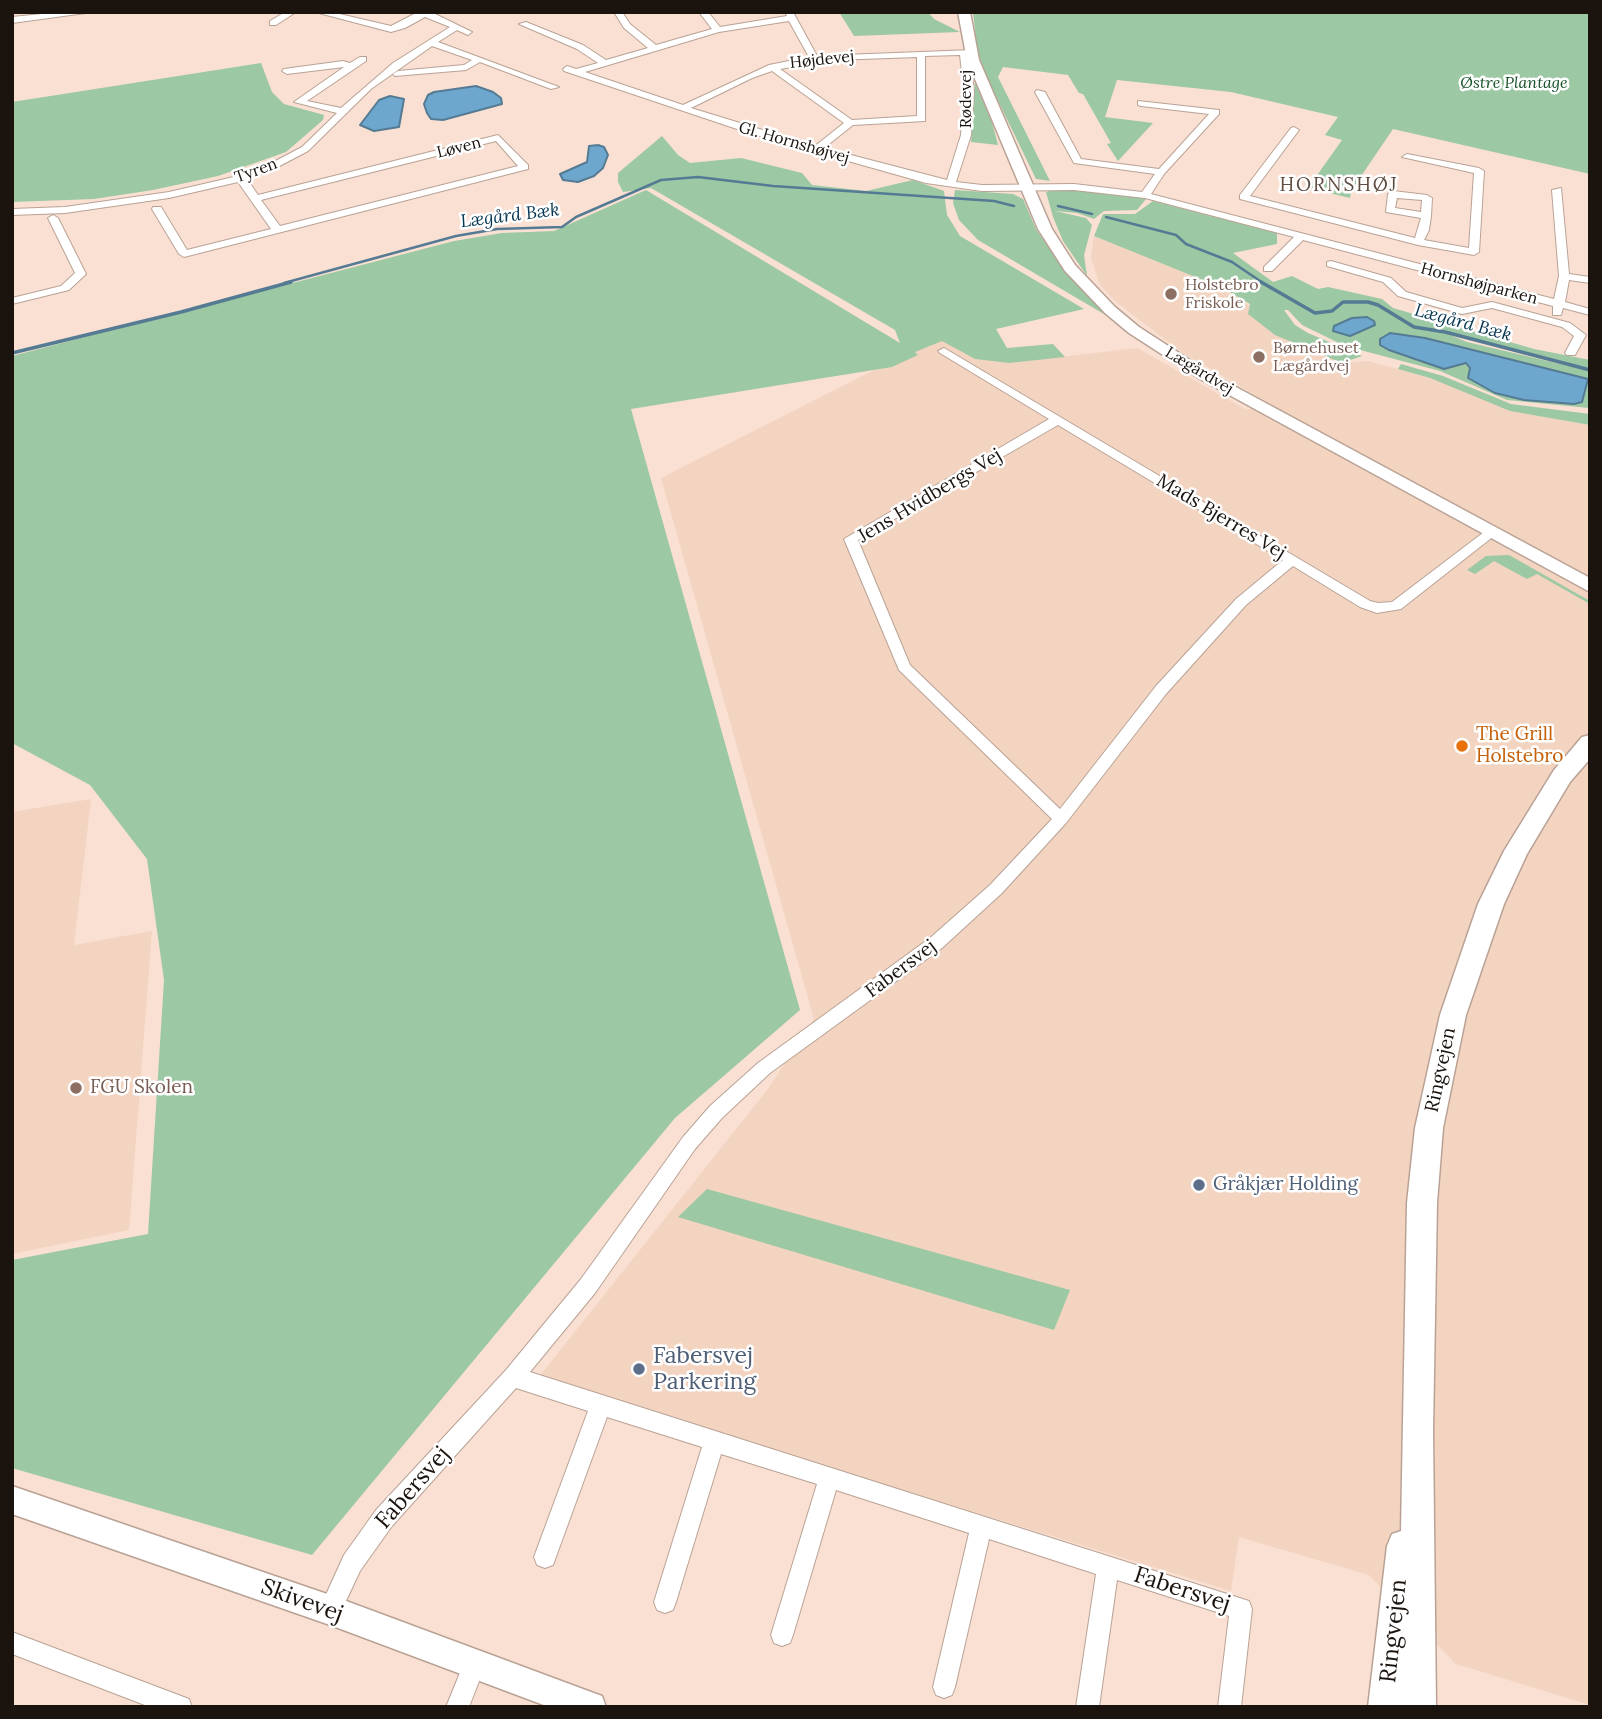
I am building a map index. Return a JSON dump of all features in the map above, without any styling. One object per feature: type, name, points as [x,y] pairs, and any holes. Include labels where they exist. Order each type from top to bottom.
[{"type":"main road","name":"Ringvejen","points":[[1418,1707],[1417,1431],[1423,1191],[1429,1128],[1453,1015],[1476,943],[1505,874],[1562,776],[1590,743]]},
{"type":"main road","name":"Ringvejen","points":[[1386,1707],[1417,1431]]},
{"type":"street","points":[[12,20],[89,12]]},
{"type":"street","points":[[274,23],[292,12]]},
{"type":"street","points":[[319,12],[391,29],[425,13],[468,32]]},
{"type":"street","points":[[618,12],[627,26],[653,48]]},
{"type":"street","points":[[704,12],[718,30]]},
{"type":"street","name":"Lægårdvej","points":[[964,12],[967,52],[1049,238],[1084,285],[1135,330],[1205,376],[1590,586]]},
{"type":"street","points":[[523,24],[580,47],[603,62],[718,30],[791,15],[814,59]]},
{"type":"street","name":"Tyren","points":[[12,212],[111,205],[169,195],[267,169],[306,149],[342,111],[396,65],[456,27]]},
{"type":"street","points":[[430,43],[554,87]]},
{"type":"street","name":"Højdevej","points":[[683,108],[772,67],[814,59],[967,52]]},
{"type":"street","name":"Rødevej","points":[[950,185],[966,135],[969,91],[967,52]]},
{"type":"street","points":[[816,150],[850,123],[922,119],[921,54]]},
{"type":"street","points":[[342,111],[299,102],[363,59]]},
{"type":"street","points":[[398,74],[466,67],[480,59]]},
{"type":"street","name":"Gl. Hornshøjvej","points":[[603,62],[571,70],[816,150],[950,185],[1027,187]]},
{"type":"street","points":[[288,71],[343,64],[352,67]]},
{"type":"street","points":[[772,67],[850,123]]},
{"type":"street","points":[[1040,92],[1077,161],[1161,172]]},
{"type":"street","points":[[1141,103],[1216,112],[1161,172],[1145,195]]},
{"type":"street","name":"Hornshøjparken","points":[[1294,130],[1244,197],[1419,242],[1474,252],[1479,172],[1407,157]]},
{"type":"street","name":"Løven","points":[[164,214],[184,254],[525,167],[498,138],[257,198]]},
{"type":"street","points":[[241,178],[277,230]]},
{"type":"street","name":"Hornshøjparken","points":[[1027,187],[1074,187],[1145,195],[1590,312]]},
{"type":"street","name":"Hornshøjparken","points":[[1553,321],[1560,305],[1564,276],[1557,190]]},
{"type":"street","name":"Hornshøjparken","points":[[1419,242],[1426,216]]},
{"type":"street","points":[[12,301],[65,288],[81,274],[53,218]]},
{"type":"street","points":[[1327,243],[1340,222]]},
{"type":"street","points":[[1268,269],[1301,236]]},
{"type":"street","name":"Hornshøjparken","points":[[1387,280],[1398,262]]},
{"type":"street","name":"Hornshøjparken","points":[[1331,264],[1387,280],[1402,294],[1462,311],[1492,305],[1566,325],[1580,335],[1571,353]]},
{"type":"street","name":"Hornshøjparken","points":[[1564,276],[1590,280]]},
{"type":"street","name":"Mads Bjerres Vej","points":[[944,351],[1365,604],[1385,609],[1396,606],[1493,533]]},
{"type":"street","name":"Jens Hvidbergs Vej","points":[[1057,420],[851,539],[904,667],[1061,819]]},
{"type":"street","name":"Fabersvej","points":[[330,1610],[352,1563],[384,1518],[513,1377],[588,1286],[681,1153],[716,1112],[764,1068],[936,943],[996,889],[1061,819],[1161,690],[1241,602],[1293,559]]},
{"type":"street","name":"Fabersvej","points":[[513,1377],[1241,1608],[1229,1707]]},
{"type":"street","points":[[545,1557],[601,1405]]},
{"type":"street","points":[[665,1602],[714,1441]]},
{"type":"street","points":[[782,1635],[829,1478]]},
{"type":"street","name":"Skivevej","points":[[12,1500],[330,1610],[591,1707]]},
{"type":"street","points":[[944,1687],[981,1526]]},
{"type":"street","name":"Fabersvej","points":[[1087,1707],[1108,1566]]},
{"type":"street","points":[[12,1643],[181,1707]]},
{"type":"street","points":[[457,1707],[474,1665]]},
{"type":"shaded area","points":[[1094,236],[1220,287],[1342,363],[1368,361],[1430,378],[1510,411],[1590,425],[1590,1705],[1456,1664],[1369,1575],[1239,1537],[1231,1591],[538,1378],[768,1089],[814,1019],[661,478],[884,365],[942,340],[975,359],[1009,363],[1137,348],[1247,410],[1265,401],[1180,351],[1116,302],[1100,285],[1091,258]]},
{"type":"shaded area","name":"FGU Skolen","points":[[91,799],[74,945],[152,931],[129,1230],[12,1254],[12,812]]},
{"type":"green space","points":[[839,12],[928,12],[934,19],[960,32],[854,36]]},
{"type":"green space","name":"Østre Plantage","points":[[973,12],[1585,12],[1590,14],[1590,174],[1393,129],[1351,191],[1350,198],[1308,188],[1342,140],[1325,135],[1338,117],[1231,92],[1117,80],[1105,117],[1153,123],[1118,161],[1107,144],[1111,143],[1083,94],[1079,93],[1068,75],[1003,67],[998,77],[1050,181],[1036,179],[985,74],[977,50]]},
{"type":"green space","points":[[261,63],[272,92],[284,104],[324,115],[323,120],[286,152],[218,176],[153,190],[94,199],[12,202],[12,102]]},
{"type":"green space","points":[[975,82],[992,122],[998,145],[971,142]]},
{"type":"green space","points":[[662,136],[678,155],[690,163],[741,158],[802,173],[812,185],[866,191],[913,180],[944,191],[947,215],[960,236],[1084,309],[996,329],[1007,348],[1053,344],[1065,357],[1009,363],[975,359],[942,341],[915,352],[918,355],[892,367],[631,409],[800,1010],[675,1118],[312,1555],[12,1468],[12,1260],[148,1234],[164,980],[147,859],[90,785],[12,743],[12,356],[454,241],[502,233],[554,231],[646,190],[900,343],[895,330],[651,188],[623,192],[618,182],[618,173]]},
{"type":"green space","points":[[1057,189],[1146,199],[1137,210],[1104,211],[1094,219],[1077,213],[1055,211],[1086,218],[1092,225],[1084,255],[1087,276],[1063,241],[1053,217],[1046,192]]},
{"type":"green space","points":[[955,190],[1013,194],[1023,199],[1036,229],[1053,254],[1079,286],[1112,316],[1109,317],[978,240],[959,220],[953,203]]},
{"type":"green space","points":[[1153,201],[1277,233],[1277,244],[1233,253],[1273,282],[1292,276],[1318,289],[1328,287],[1382,299],[1393,308],[1534,349],[1590,360],[1590,369],[1448,334],[1467,342],[1590,371],[1589,408],[1507,400],[1440,371],[1345,346],[1302,325],[1288,310],[1284,310],[1295,325],[1362,356],[1342,363],[1275,335],[1248,314],[1250,304],[1220,287],[1094,236],[1103,214],[1135,214]],"holes":[[[1425,338],[1588,379],[1582,402],[1574,404],[1524,400],[1470,368],[1468,364],[1453,365]]]},
{"type":"green space","points":[[1401,364],[1443,376],[1511,404],[1590,414],[1590,425],[1510,411],[1430,378],[1398,369]]},
{"type":"green space","points":[[1509,555],[1590,601],[1590,604],[1537,574],[1527,579],[1494,561],[1475,574],[1467,570],[1486,556]]},
{"type":"green space","points":[[707,1189],[1070,1290],[1054,1330],[678,1217]]},
{"type":"water","points":[[476,86],[493,92],[501,98],[502,104],[443,120],[431,119],[427,113],[424,104],[428,95]]},
{"type":"water","points":[[390,96],[404,99],[399,127],[374,131],[360,125],[379,100]]},
{"type":"water","points":[[589,146],[604,147],[608,155],[603,168],[594,176],[578,182],[563,180],[560,174],[587,162]]},
{"type":"water","points":[[1367,317],[1374,321],[1375,325],[1350,336],[1333,331],[1334,326],[1352,318]]},
{"type":"water","points":[[1390,333],[1425,338],[1588,379],[1582,402],[1574,404],[1524,400],[1495,393],[1468,378],[1470,368],[1466,363],[1444,369],[1380,345],[1380,339]]},
{"type":"waterway","name":"Lægård Bæk","points":[[284,283],[456,236],[497,229],[562,227],[576,217],[661,180],[698,177],[773,186],[994,201],[1014,206]]},
{"type":"waterway","name":"Lægård Bæk","points":[[1058,206],[1092,214]]},
{"type":"waterway","name":"Lægård Bæk","points":[[1106,217],[1176,235],[1186,244],[1232,262],[1263,283]]},
{"type":"waterway","name":"Lægård Bæk","points":[[12,353],[291,282]]},
{"type":"waterway","name":"Lægård Bæk","points":[[1261,282],[1315,313],[1332,311],[1343,302],[1368,302],[1378,305],[1414,327],[1445,332],[1590,370]]},
{"type":"place","name":"Holstebro Friskole","points":[[1171,294]]},
{"type":"place","name":"Børnehuset Lægårdvej","points":[[1259,357]]},
{"type":"place","name":"The Grill Holstebro","points":[[1462,746]]},
{"type":"place","name":"FGU Skolen","points":[[76,1088]]},
{"type":"place","name":"Gråkjær Holding","points":[[1199,1185]]},
{"type":"place","name":"Fabersvej Parkering","points":[[639,1369]]},
{"type":"district","name":"HORNSHØJ","points":[[1339,186]]}]
